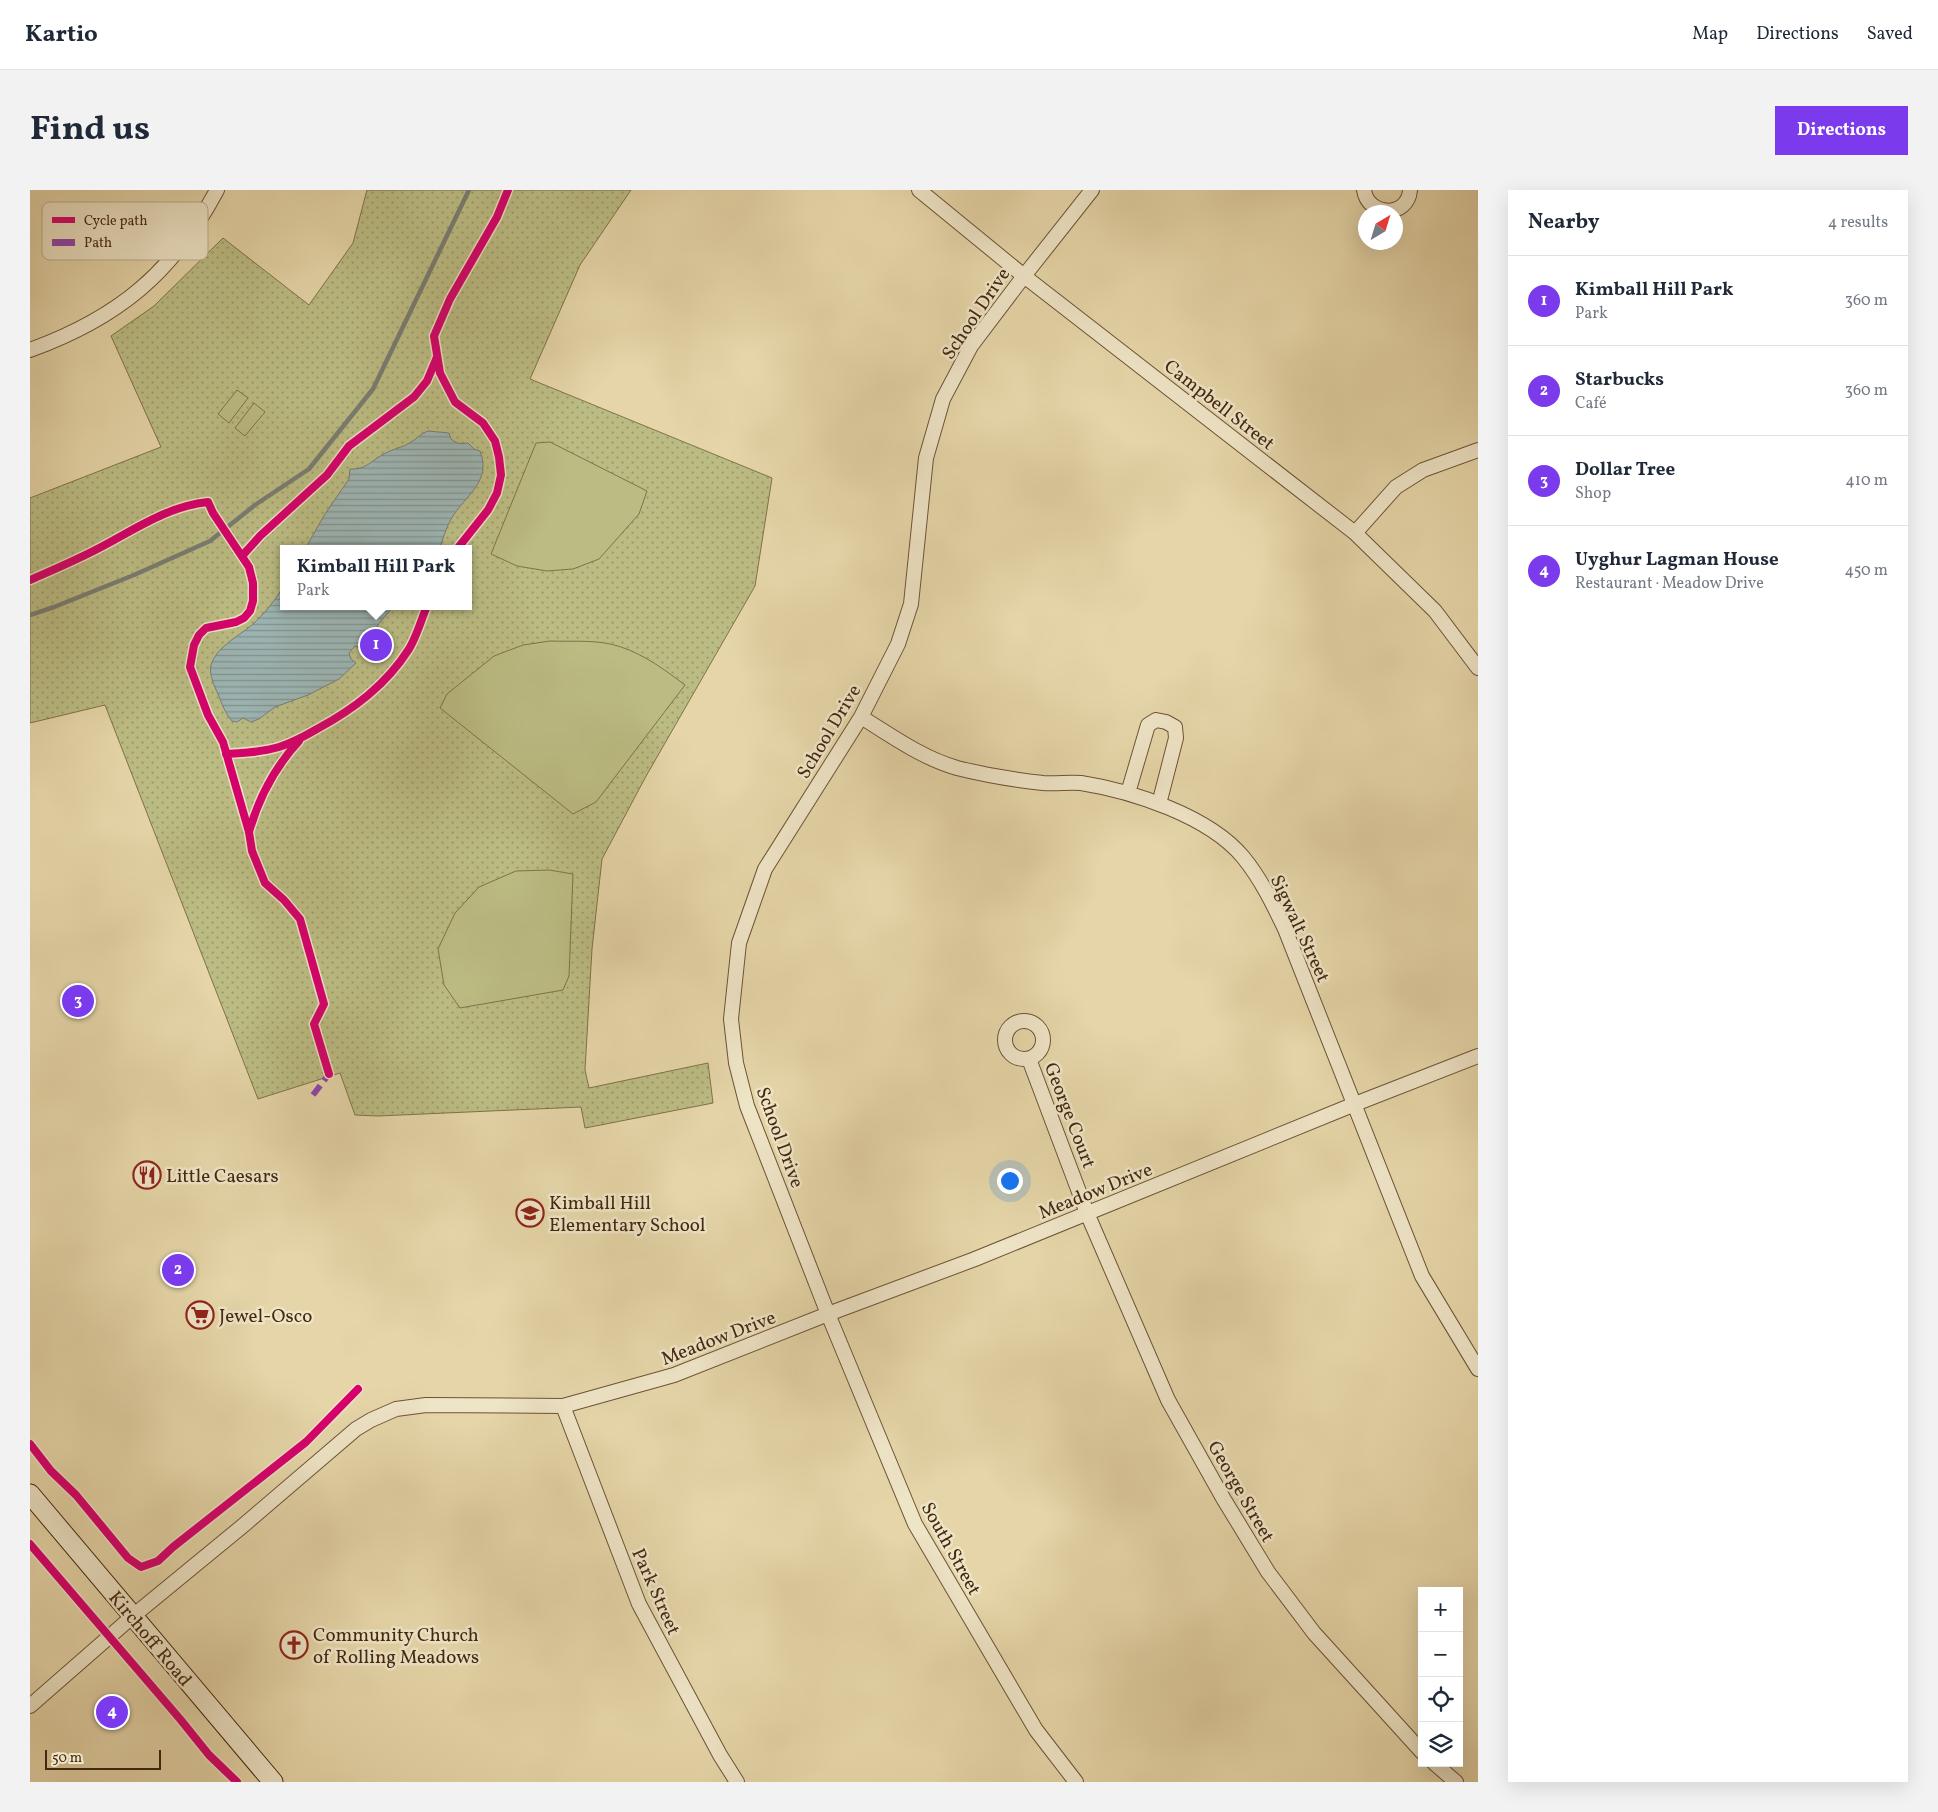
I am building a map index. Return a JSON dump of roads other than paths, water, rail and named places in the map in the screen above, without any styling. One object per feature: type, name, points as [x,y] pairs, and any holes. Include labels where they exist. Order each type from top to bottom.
[{"type":"main road","name":"Kirchoff Road","points":[[30,1494],[273,1782]]},
{"type":"street","points":[[208,206],[217,190]]},
{"type":"street","name":"Campbell Street","points":[[919,190],[1024,276],[1355,533],[1434,611],[1478,668]]},
{"type":"street","name":"School Drive","points":[[828,1314],[747,1106],[736,1063],[731,1019],[739,943],[764,869],[861,718],[898,644],[911,604],[926,458],[943,400],[971,346],[1092,190]]},
{"type":"street","points":[[1364,190],[1367,200],[1373,207],[1389,211],[1403,205],[1408,199],[1410,190]]},
{"type":"street","points":[[30,350],[55,341],[87,325],[130,299],[171,260]]},
{"type":"street","points":[[1355,533],[1396,487],[1423,470],[1478,450]]},
{"type":"street","name":"Sigwalt Street","points":[[861,718],[928,758],[957,768],[1014,780],[1080,783],[1128,793],[1159,804],[1202,824],[1226,839],[1243,856],[1262,882],[1285,929],[1422,1276],[1478,1368]]},
{"type":"street","points":[[1128,793],[1148,724],[1156,720],[1166,722],[1175,728],[1176,738],[1159,804]]},
{"type":"street","name":"Meadow Drive","points":[[30,1706],[133,1616],[356,1429],[371,1420],[396,1409],[426,1406],[563,1406],[674,1375],[828,1314],[975,1259],[1355,1104],[1478,1056]]},
{"type":"street","name":"George Court","points":[[1029,1059],[1087,1213]]},
{"type":"street","name":"George Street","points":[[1087,1213],[1168,1400],[1223,1498],[1268,1572],[1314,1633],[1418,1748]]},
{"type":"street","name":"South Street","points":[[828,1314],[915,1524],[1036,1730],[1076,1782]]},
{"type":"street","name":"Park Street","points":[[563,1406],[639,1604],[720,1756],[737,1782]]},
{"type":"street","points":[[1439,1767],[1456,1782]]},
{"type":"water","points":[[428,431],[449,433],[451,439],[455,442],[468,443],[474,449],[480,451],[483,462],[480,480],[451,519],[440,545],[307,545],[325,514],[349,479],[350,469],[364,467],[386,453],[408,444]]},
{"type":"water","points":[[280,592],[280,610],[390,610],[380,622],[364,648],[355,646],[349,653],[351,659],[356,663],[339,679],[308,695],[275,707],[259,719],[251,722],[243,718],[237,722],[232,721],[227,715],[214,684],[211,665],[218,652],[252,625]]},
{"type":"waterway","points":[[30,615],[134,575],[210,541],[255,505],[309,469],[373,389],[469,190]]},
{"type":"place","name":"Kimball Hill Park","points":[[376,645]]},
{"type":"place","name":"Dollar Tree","points":[[78,1001]]},
{"type":"place","name":"Little Caesars","points":[[147,1175]]},
{"type":"place","name":"Kimball Hill Elementary School","points":[[530,1213]]},
{"type":"place","name":"Starbucks","points":[[178,1270]]},
{"type":"place","name":"Jewel-Osco","points":[[200,1315]]},
{"type":"place","name":"Community Church of Rolling Meadows","points":[[294,1645]]},
{"type":"place","name":"Uyghur Lagman House","points":[[112,1712]]}]
